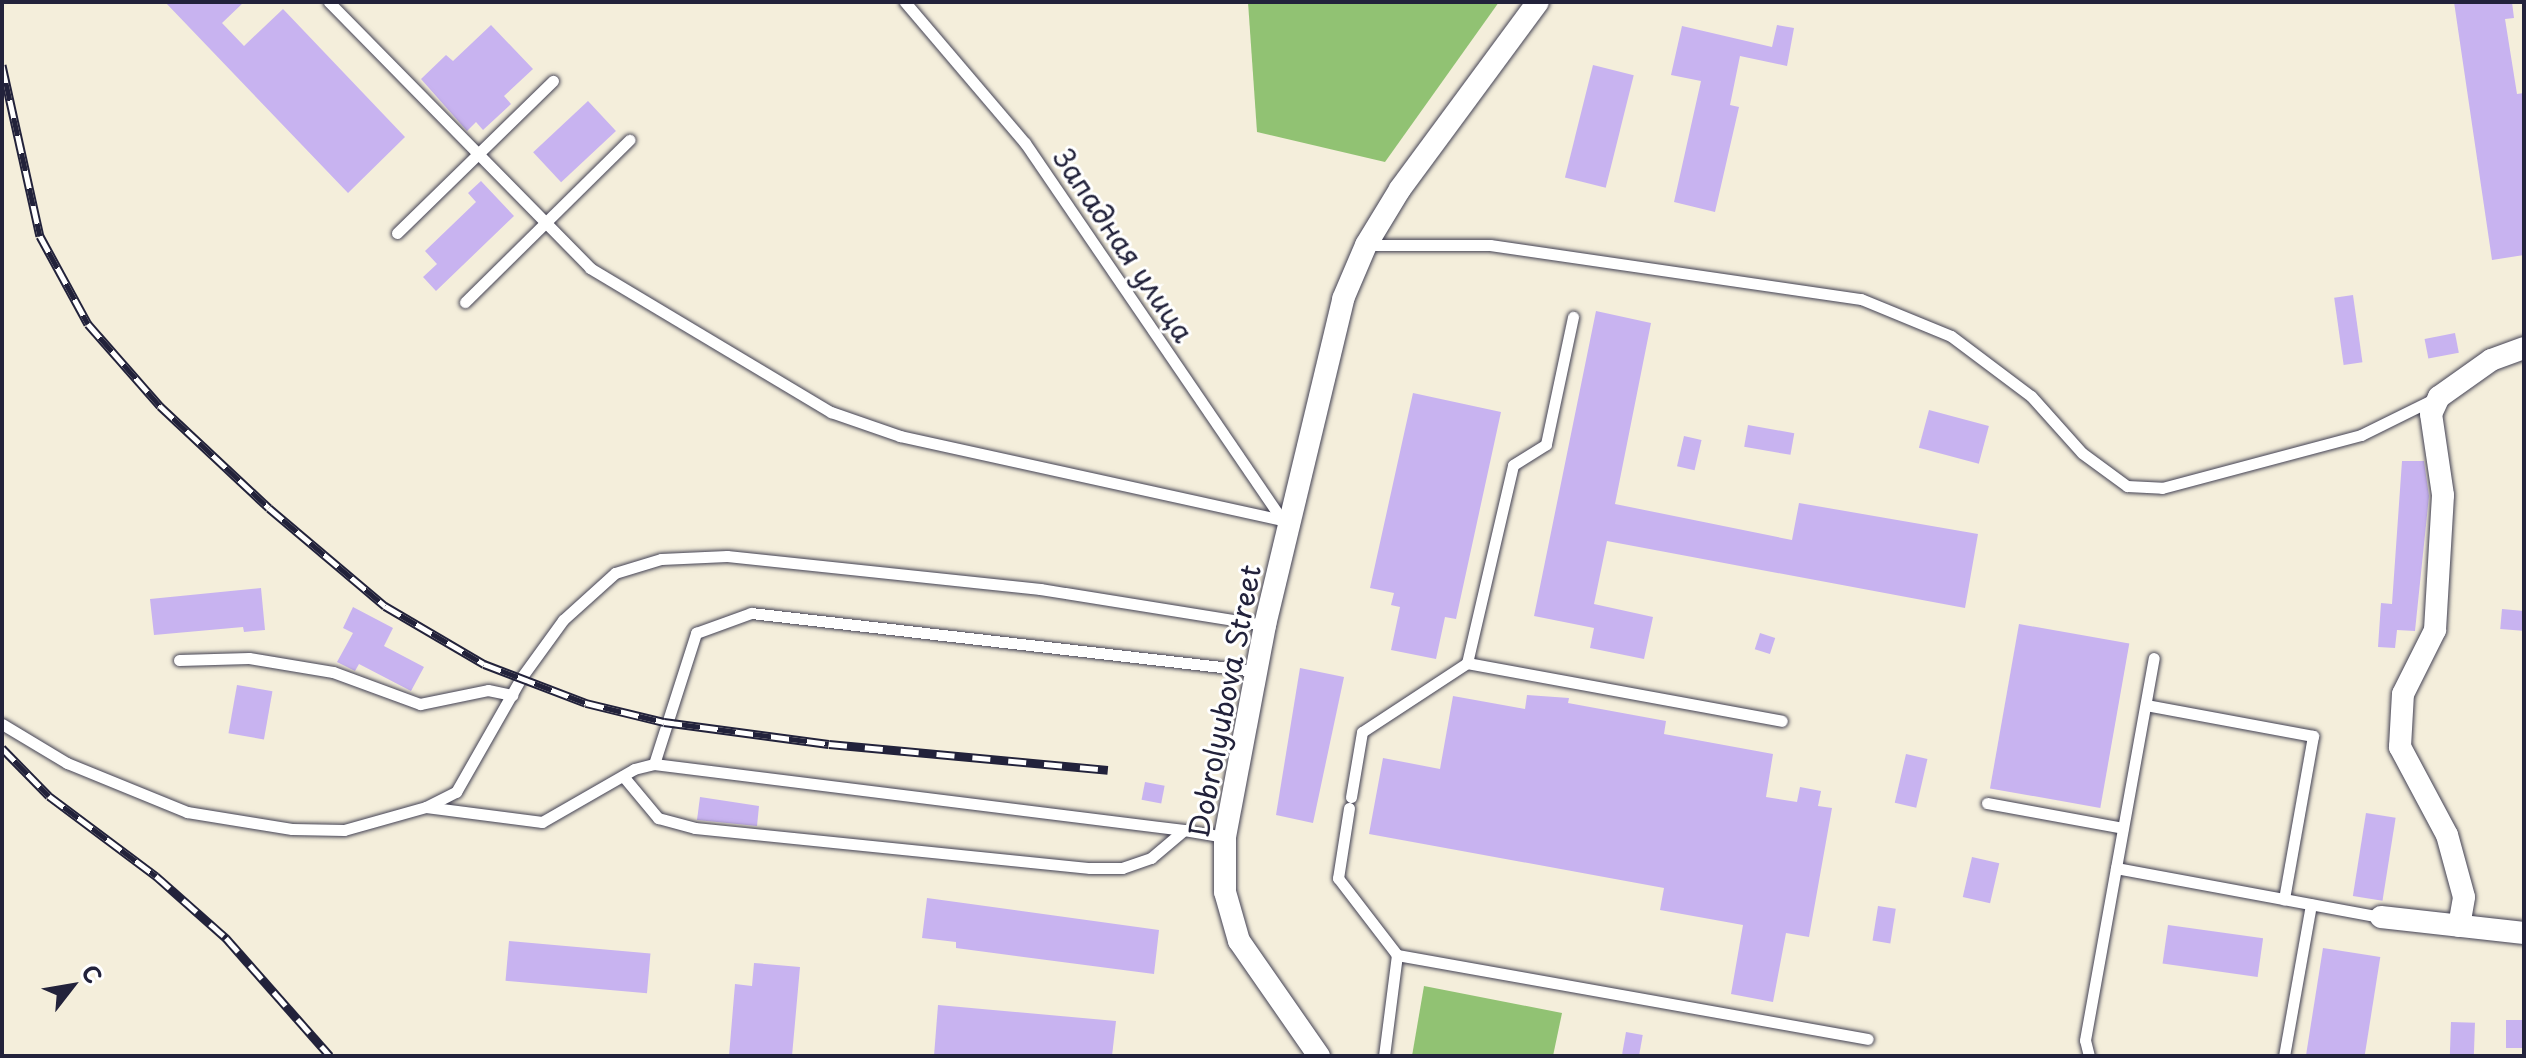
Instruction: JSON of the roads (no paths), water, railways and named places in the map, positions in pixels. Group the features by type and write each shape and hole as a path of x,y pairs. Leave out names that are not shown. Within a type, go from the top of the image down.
{"street":[{"name":"Dobrolyubova Street","path":"1319,1056 1239,941 1225,892 1225,837 1286,521 1343,299 1366,245 1400,189 1538,2"},
{"path":"2459,926 2464,897 2447,835 2400,747 2403,694 2435,630 2443,495 2431,414 2439,397 2491,360 2524,348"},
{"path":"2381,917 2524,933"}],"lane":[{"path":"329,2 543,225 590,268 863,427 1286,521"},
{"name":"Западная улица","path":"905,2 1025,143 1286,521"},
{"path":"397,233 553,81"},
{"path":"465,302 629,140"},
{"path":"1366,245 1490,245 1861,299 1951,336 2031,396 2082,453 2127,486 2162,488 2361,435 2439,397"},
{"path":"1573,317 1546,444 1513,465 1467,663 1362,732 1338,878 1397,955 1868,1039"},
{"path":"2,724 67,763 187,812 292,829 344,830 426,807 456,792 512,695 563,620 615,573 661,559 727,556 1040,589 1265,625"},
{"path":"654,764 696,633 751,613 1256,671"},
{"path":"179,660 249,658 333,672 420,704 488,690 512,695"},
{"path":"2089,1056 2085,1040 2154,658"},
{"path":"1467,663 1782,721"},
{"path":"2146,705 2313,736 2284,899"},
{"path":"426,807 542,822 623,776 654,764 1225,837"},
{"path":"623,776 658,818 695,828 1090,868 1122,868 1151,858 1184,830"},
{"path":"1987,803 2123,828"},
{"path":"2116,868 2381,917"},
{"path":"2284,1056 2311,904"},
{"path":"1384,1056 1397,955"}],"railway":[{"path":"2,65 40,236 88,324 160,406 269,508 385,606 484,664 586,703 664,722 829,744 1108,770"},
{"path":"2,748 49,796 156,876 226,938 330,1056"}]}
